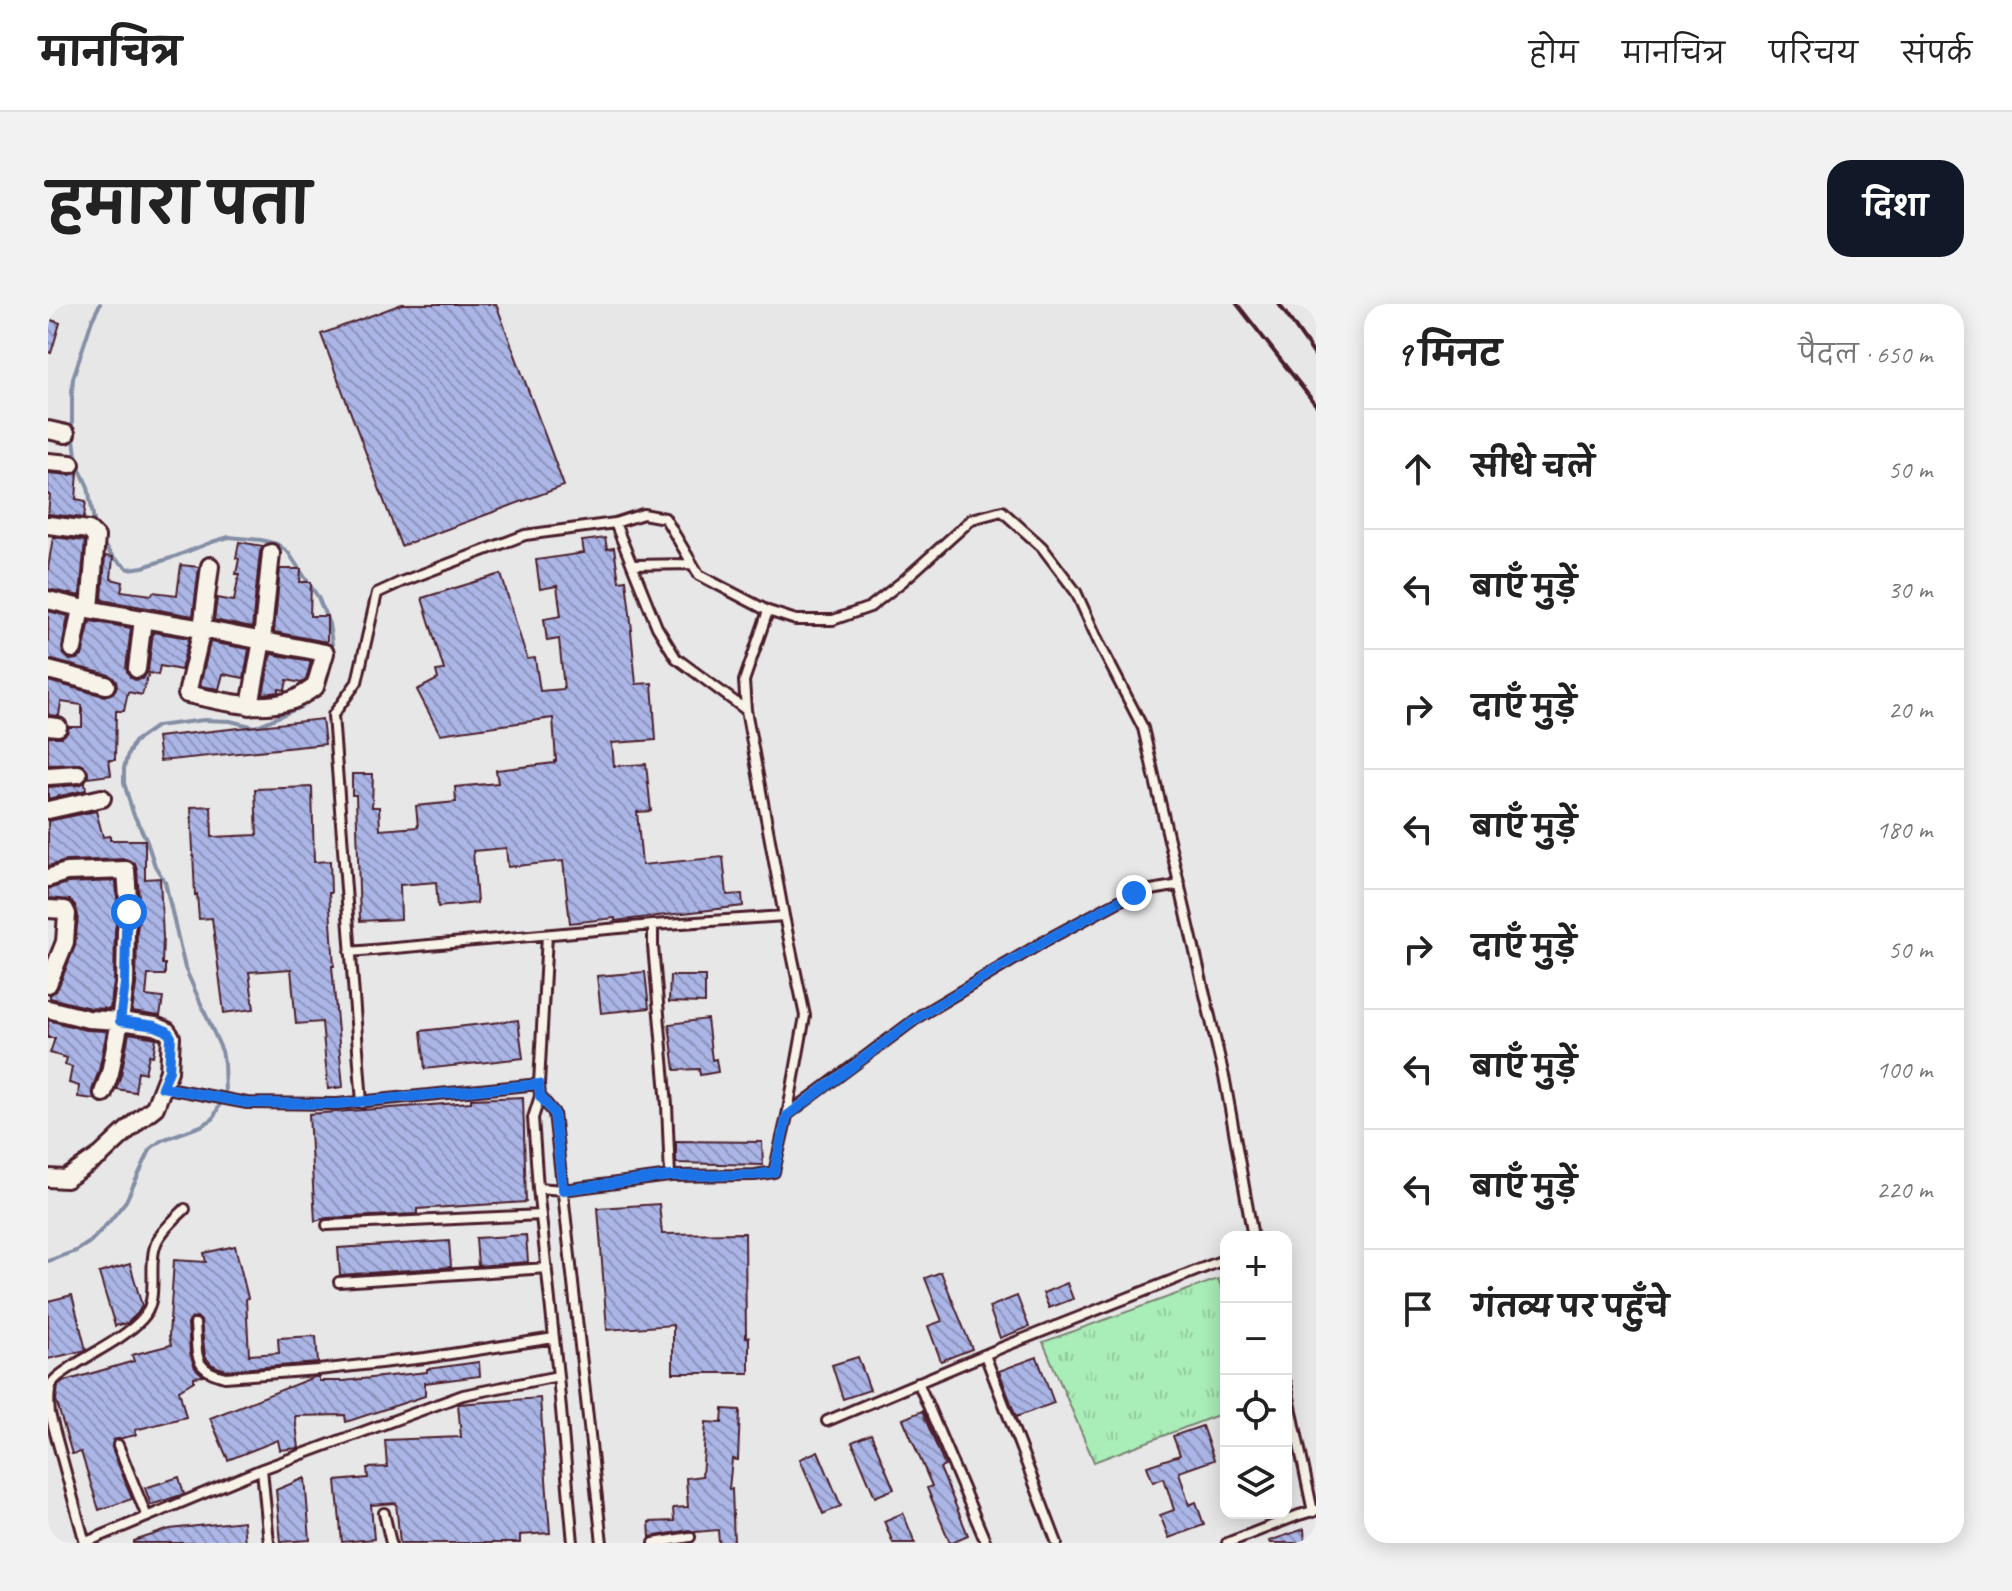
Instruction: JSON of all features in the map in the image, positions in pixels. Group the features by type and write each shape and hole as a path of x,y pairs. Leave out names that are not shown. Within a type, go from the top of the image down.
{"street":[{"path":"48,430 66,434"},
{"path":"48,462 71,464"},
{"path":"48,525 89,530 96,537 85,608 73,649"},
{"path":"250,706 262,640 271,553"},
{"path":"48,600 143,619 202,629 262,640 325,653 315,687 294,699 263,706 187,694 202,629 210,566"},
{"path":"137,669 143,619"},
{"path":"48,670 106,685"},
{"path":"48,776 78,774"},
{"path":"48,810 102,798"},
{"path":"48,878 74,871 126,870 129,912 125,984 110,1073 103,1093"},
{"path":"48,909 65,910 67,914 65,942 48,984"},
{"path":"48,1009 88,1019 155,1026 167,1031 171,1037 168,1088 155,1107 101,1155 66,1179 48,1178"}],"lane":[{"path":"362,1103 333,715 357,682 377,593 525,535 615,523 643,514 665,518 699,575 768,611 796,620 833,620 870,607 972,519 1002,511 1042,547 1076,592 1143,728 1225,1081 1252,1231"},
{"path":"615,523 657,627 676,658 746,710"},
{"path":"632,565 692,564"},
{"path":"538,1188 563,1190 670,1176 774,1172 805,1016 746,710 744,681 768,611"},
{"path":"787,1116 921,1015 1050,938 1134,893 1180,885"},
{"path":"350,952 784,916"},
{"path":"653,925 670,1176"},
{"path":"547,935 540,1096 533,1118 573,1543"},
{"path":"168,1088 262,1103 362,1103 539,1084"},
{"path":"540,1096 554,1113 602,1543"},
{"path":"185,1209 156,1243 151,1263 151,1298 145,1315 130,1330 52,1382 48,1396 50,1414 84,1543 262,1469 463,1395 558,1376"},
{"path":"327,1225 541,1215"},
{"path":"827,1421 1220,1261"},
{"path":"339,1282 547,1268"},
{"path":"195,1324 198,1362 212,1374 225,1377 394,1361 554,1338"},
{"path":"985,1355 1057,1543"},
{"path":"918,1382 986,1543"},
{"path":"1227,1543 1315,1511 1292,1409"},
{"path":"118,1445 147,1517"},
{"path":"262,1469 269,1543"},
{"path":"384,1513 391,1543"},
{"path":"654,1543 690,1537"}],"green space":[{"path":"1218,1279 1220,1414 1094,1462 1043,1342"}],"building":[{"path":"402,304 496,304 564,486 401,546 321,334"},
{"path":"48,319 60,323 51,353 48,352"},
{"path":"78,472 76,499 86,501 84,518 48,514 48,473 70,475"},
{"path":"53,537 85,541 80,596 48,589"},
{"path":"605,538 607,549 614,548 619,581 626,580 636,684 652,683 656,740 612,743 614,766 646,764 651,811 637,812 642,865 723,857 727,895 742,894 743,906 615,921 615,918 570,923 563,861 508,867 506,848 473,851 477,903 438,907 436,882 400,885 401,919 360,921 356,795 352,795 352,774 373,774 372,807 379,807 380,830 418,827 416,806 456,802 455,787 498,783 496,770 556,761 553,718 440,734 417,690 438,679 436,671 444,670 422,598 501,574 527,659 535,658 540,691 564,689 559,639 547,641 544,619 561,616 557,586 540,589 536,560 584,553 582,541"},
{"path":"239,542 263,546 252,628 214,620 217,598 234,601 239,574 236,574 239,559 236,558"},
{"path":"105,556 113,557 111,579 123,582 121,591 152,595 153,592 177,595 181,565 199,567 193,616 102,600"},
{"path":"280,569 301,569 300,582 311,582 310,616 327,616 327,642 274,632"},
{"path":"48,611 68,616 62,648 70,660 82,656 90,621 131,628 126,668 135,680 142,679 148,671 153,632 189,638 181,670 160,666 158,675 149,673 142,695 128,692 124,711 116,711 115,760 109,760 111,775 88,778 87,769 82,764 48,765 48,737 62,737 69,727 82,727 82,705 61,702 59,716 48,715 48,681 104,696 113,693 117,687 116,681 109,675 48,659"},
{"path":"210,642 249,649 244,678 223,674 219,689 200,686"},
{"path":"271,654 311,661 306,680 301,683 287,680 285,690 263,694"},
{"path":"322,719 325,744 160,761 157,737"},
{"path":"85,782 86,790 48,799 48,787"},
{"path":"312,787 314,862 330,861 332,966 343,1087 328,1089 322,1022 296,1024 291,969 249,972 254,1009 224,1013 212,918 199,919 195,895 191,807 211,806 212,837 257,835 255,789"},
{"path":"96,811 103,837 110,836 110,840 145,840 145,879 160,878 162,964 165,964 165,975 148,975 146,996 163,998 160,1016 132,1012 140,912 135,863 126,859 66,861 48,866 48,821"},
{"path":"116,881 118,911 110,1009 90,1008 50,998 58,988 75,946 78,915 70,900 48,898 48,889 68,883"},
{"path":"645,972 649,1008 601,1013 597,976"},
{"path":"670,976 705,976 705,1003 669,1002"},
{"path":"707,1019 712,1060 716,1059 718,1072 700,1075 699,1069 675,1070 669,1024"},
{"path":"48,1020 85,1030 107,1031 92,1090 94,1099 78,1097 79,1086 69,1083 72,1067 65,1065 67,1058 50,1053 55,1038 48,1038"},
{"path":"518,1020 523,1058 425,1069 421,1031"},
{"path":"129,1033 156,1038 153,1056 149,1055 145,1073 138,1071 135,1092 116,1089"},
{"path":"523,1097 526,1202 417,1209 417,1214 315,1221 309,1114"},
{"path":"676,1141 762,1142 763,1165 676,1163"},
{"path":"659,1204 662,1234 745,1233 749,1373 673,1373 673,1325 607,1330 598,1208"},
{"path":"526,1235 528,1262 478,1266 476,1238"},
{"path":"449,1241 451,1267 340,1275 338,1248"},
{"path":"235,1246 248,1298 249,1355 279,1353 278,1338 316,1336 318,1363 226,1370 217,1367 205,1356 201,1321 197,1317 192,1318 188,1324 190,1353 195,1368 204,1376 194,1377 194,1381 179,1390 186,1417 135,1430 136,1435 113,1440 112,1448 132,1499 99,1510 81,1452 72,1454 56,1400 58,1386 62,1382 134,1361 132,1355 171,1345 174,1260 206,1262 204,1253"},
{"path":"130,1264 142,1306 127,1323 115,1326 99,1273"},
{"path":"941,1272 972,1349 941,1361 928,1326 942,1321 925,1278"},
{"path":"1067,1283 1073,1299 1049,1308 1043,1293"},
{"path":"72,1295 86,1350 48,1359 48,1301"},
{"path":"1017,1296 1029,1327 1000,1338 989,1307"},
{"path":"858,1357 870,1390 843,1399 832,1365"},
{"path":"1037,1357 1054,1403 1016,1417 999,1371"},
{"path":"479,1362 480,1376 425,1383 425,1396 346,1422 345,1415 295,1416 299,1448 280,1450 278,1440 228,1460 210,1418 314,1377 319,1377 319,1381 343,1381 427,1372 427,1369"},
{"path":"540,1398 550,1533 520,1535 520,1543 400,1543 396,1503 371,1505 374,1539 342,1542 336,1481 368,1478 367,1468 387,1467 385,1440 461,1437 458,1404"},
{"path":"723,1409 740,1410 738,1460 732,1459 729,1489 732,1489 734,1543 719,1543 718,1530 689,1530 650,1537 649,1522 674,1521 673,1508 688,1507 686,1478 702,1476 706,1422 722,1423"},
{"path":"922,1411 945,1466 940,1468 968,1535 950,1543 927,1488 932,1486 903,1419"},
{"path":"1202,1426 1214,1460 1179,1472 1189,1505 1196,1502 1204,1525 1169,1538 1160,1515 1174,1510 1164,1478 1153,1482 1147,1466 1180,1455 1173,1436"},
{"path":"871,1434 894,1489 875,1497 852,1442"},
{"path":"818,1451 841,1506 823,1514 800,1459"},
{"path":"179,1477 184,1494 151,1505 145,1488"},
{"path":"305,1478 310,1540 281,1542 276,1490"},
{"path":"903,1513 915,1543 893,1543 884,1521"},
{"path":"243,1521 245,1543 134,1543 170,1529"},
{"path":"1304,1529 1305,1543 1269,1541"}],"waterway":[{"path":"95,527 88,487 77,463 72,393 73,378 100,304"},
{"path":"101,542 114,558 129,569 229,537 277,544 288,552 318,597 329,624 331,653"},
{"path":"48,1261 76,1251 90,1242 126,1201 151,1148 162,1140 213,1119 225,1093 222,1051 185,968 165,882 133,813 124,783 128,754 134,742 157,726 204,720 230,721 255,727 303,706 312,697"}],"railway":[{"path":"1237,304 1316,405"},
{"path":"1279,304 1316,357"}],"route":[{"path":"129,912 120,1021 155,1026 167,1031 171,1037 169,1071 162,1087 247,1103 337,1104 539,1084 540,1096 554,1113 563,1190 670,1176 774,1172 787,1116 921,1015 1050,938 1134,893"}]}
